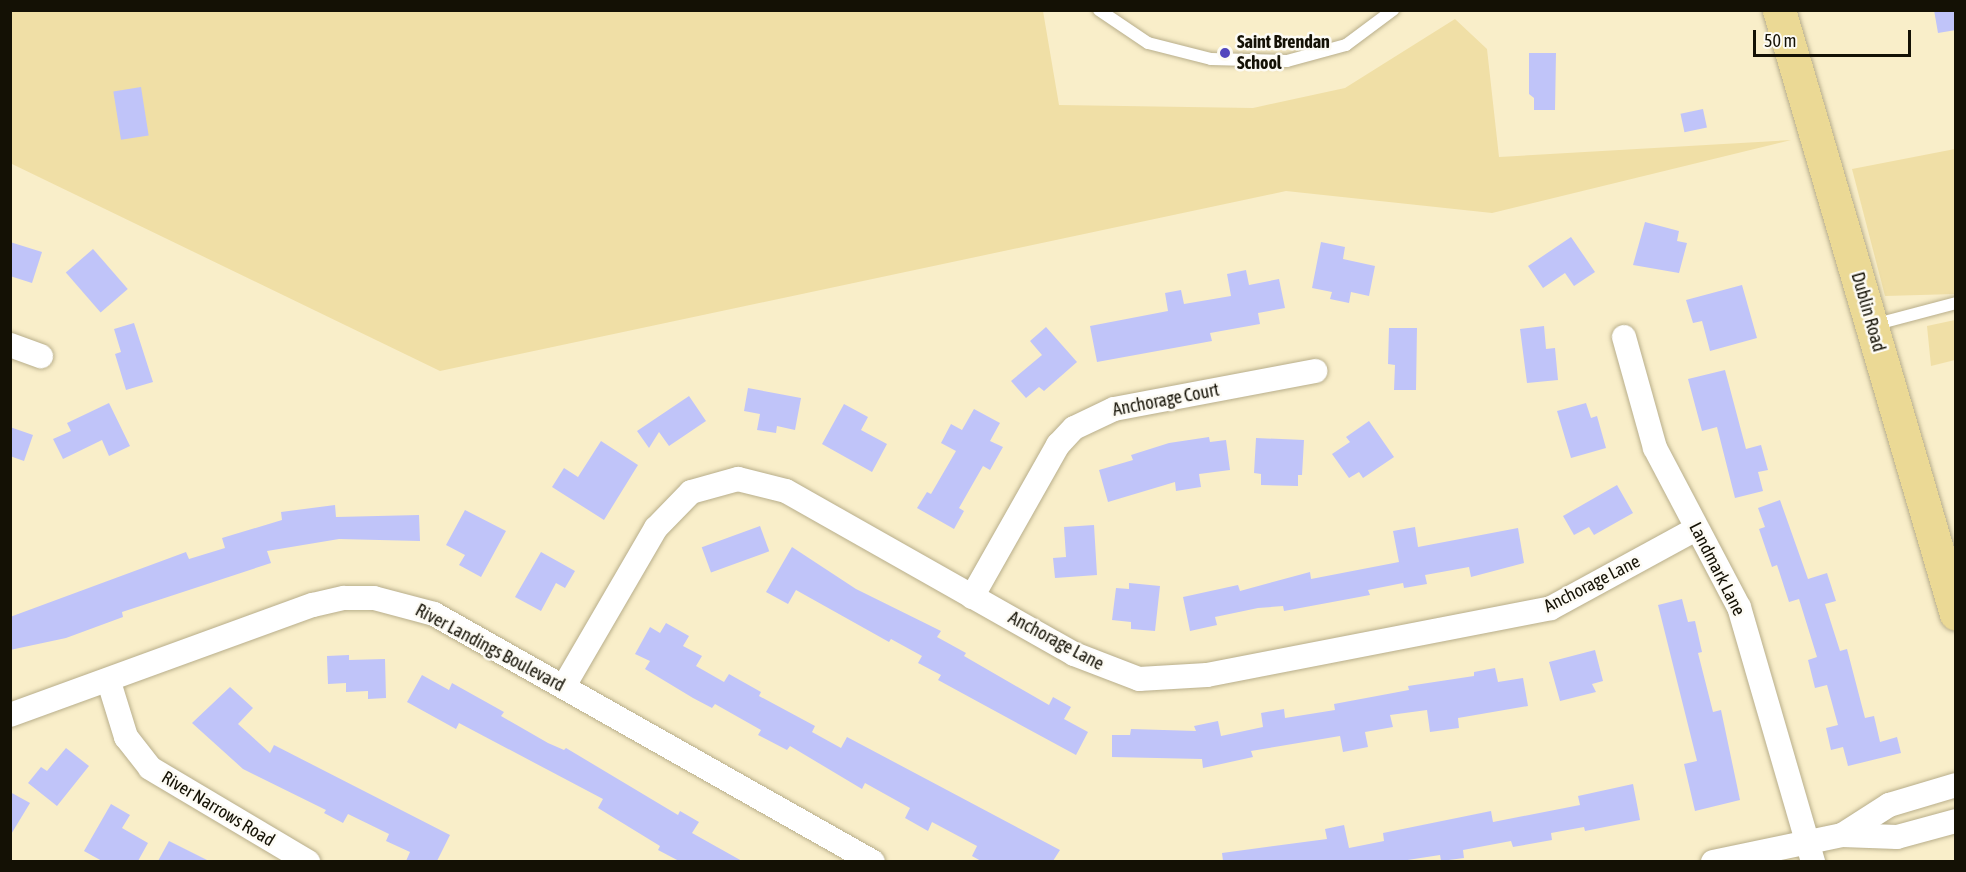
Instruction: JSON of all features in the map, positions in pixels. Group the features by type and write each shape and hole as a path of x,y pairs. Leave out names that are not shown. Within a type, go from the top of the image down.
{"main road":[{"name":"Dublin Road","path":"1779,10 1956,614"}],"street":[{"name":"Landmark Lane","path":"1624,337 1655,448 1746,626 1811,852"},
{"path":"10,345 41,356"},
{"name":"Anchorage Court","path":"972,597 1058,445 1074,428 1114,409 1315,371"},
{"name":"Anchorage Lane","path":"564,686 656,528 691,492 738,479 786,491 972,597 1104,667 1139,679 1173,679 1551,608 1696,529"},
{"name":"River Landings Boulevard","path":"10,715 109,682 313,605 344,598 374,598 434,614 873,861"},
{"name":"River Narrows Road","path":"109,682 126,737 150,768 308,861"},
{"path":"1713,861 1811,852 1889,805 1956,785"},
{"path":"1842,835 1897,837 1956,821"}],"lane":[{"path":"1099,10 1148,43 1211,59 1287,61 1346,45 1393,10"},
{"path":"1872,326 1956,303"}],"shaded area":[{"path":"10,11 1043,11 1059,105 1253,108 1345,88 1455,19 1487,49 1499,157 1791,140 1492,213 1286,191 440,371 12,164"},
{"path":"1955,149 1955,294 1885,296 1852,169"},
{"path":"1955,320 1955,360 1931,366 1927,326"}],"building":[{"path":"1934,10 1956,10 1956,30 1938,33"},
{"path":"1529,53 1556,53 1555,110 1534,110 1534,98 1529,94"},
{"path":"141,87 149,135 121,140 113,91"},
{"path":"1703,109 1707,128 1684,132 1681,114"},
{"path":"1645,222 1679,231 1677,241 1687,243 1679,273 1633,265"},
{"path":"1571,237 1595,272 1574,286 1565,273 1543,288 1528,266"},
{"path":"10,242 42,252 32,283 10,276"},
{"path":"1321,242 1345,247 1343,259 1375,266 1369,296 1351,292 1349,303 1330,299 1332,292 1312,288"},
{"path":"93,249 128,289 101,313 66,273"},
{"path":"1246,270 1249,285 1279,279 1285,308 1258,313 1260,324 1210,333 1212,341 1097,362 1090,326 1168,311 1165,293 1181,290 1184,304 1231,296 1227,274"},
{"path":"1742,285 1757,338 1710,351 1702,321 1693,323 1686,300"},
{"path":"134,323 153,382 126,390 115,354 121,352 114,329"},
{"path":"1544,326 1546,349 1555,348 1558,380 1527,383 1520,329"},
{"path":"1046,327 1077,362 1044,391 1039,387 1026,398 1011,381 1042,355 1030,341"},
{"path":"1389,328 1417,328 1416,390 1394,390 1395,365 1388,364"},
{"path":"1725,370 1746,449 1761,445 1768,470 1758,472 1763,491 1735,498 1717,427 1702,431 1688,379"},
{"path":"748,388 801,398 795,430 777,426 776,433 757,430 760,414 744,411"},
{"path":"689,396 706,421 669,446 659,432 649,448 637,431"},
{"path":"109,403 130,446 109,456 102,440 63,459 53,439 71,431 67,423"},
{"path":"1586,403 1591,418 1597,416 1606,448 1571,458 1557,411"},
{"path":"844,404 868,417 861,430 887,444 872,472 822,444"},
{"path":"974,409 1000,423 990,441 1003,447 990,470 983,466 959,508 964,511 954,529 917,508 927,492 931,494 956,451 941,443 951,424 962,430"},
{"path":"1369,421 1394,457 1363,478 1359,472 1349,478 1332,454 1350,442 1346,437"},
{"path":"10,427 33,435 24,461 10,456"},
{"path":"1209,437 1210,442 1226,440 1230,470 1199,474 1201,487 1176,491 1175,482 1108,502 1099,470 1133,460 1131,455 1169,443"},
{"path":"1256,438 1304,440 1302,475 1298,475 1298,486 1261,485 1261,474 1254,473"},
{"path":"601,441 638,465 604,520 552,487 564,468 578,477"},
{"path":"1617,485 1633,513 1594,535 1589,527 1574,535 1563,516"},
{"path":"1780,500 1808,579 1827,573 1836,601 1825,604 1840,651 1847,649 1865,718 1874,716 1880,742 1897,737 1901,753 1848,766 1843,747 1831,750 1826,728 1838,725 1827,685 1815,688 1808,660 1817,657 1799,599 1789,602 1777,565 1772,567 1759,529 1765,527 1758,508"},
{"path":"335,505 336,517 419,515 420,541 339,539 267,551 271,563 122,612 123,617 66,638 10,650 10,617 186,552 189,559 225,548 222,538 282,520 281,512"},
{"path":"465,510 506,531 481,577 459,565 465,555 446,545"},
{"path":"1094,525 1097,575 1055,578 1053,558 1066,557 1064,527"},
{"path":"760,526 769,551 711,573 702,547"},
{"path":"1415,527 1418,547 1518,528 1524,563 1471,577 1469,567 1425,575 1427,584 1404,588 1403,583 1368,590 1370,595 1284,611 1283,606 1258,608 1215,617 1217,625 1190,631 1183,597 1238,585 1240,591 1310,572 1311,579 1399,562 1393,531"},
{"path":"792,547 856,589 941,631 937,637 966,653 964,656 1049,705 1053,697 1071,707 1064,719 1088,732 1076,755 938,680 941,675 918,663 922,656 891,639 889,642 796,590 788,604 766,592"},
{"path":"541,552 575,571 565,588 556,583 541,611 515,597"},
{"path":"1129,583 1160,586 1155,631 1131,629 1131,622 1112,620 1116,588 1129,589"},
{"path":"1682,599 1688,622 1695,621 1702,652 1698,653 1713,712 1721,710 1740,800 1695,811 1684,764 1697,761 1658,605"},
{"path":"666,623 689,636 683,646 702,656 696,666 724,682 729,674 761,692 759,696 815,726 812,732 841,748 847,737 1060,850 1053,861 981,861 972,856 977,846 932,822 928,831 905,818 910,808 865,783 862,789 790,746 787,750 758,735 761,730 715,704 712,708 693,698 645,669 650,661 635,654 650,627 660,633"},
{"path":"1595,650 1603,681 1592,684 1596,692 1560,701 1549,662"},
{"path":"349,655 349,660 385,659 386,698 368,699 368,691 346,692 346,683 328,684 327,656"},
{"path":"1495,668 1498,682 1523,678 1528,706 1458,718 1459,728 1430,732 1427,710 1390,715 1393,727 1365,732 1368,747 1343,752 1340,736 1251,751 1253,757 1203,768 1202,759 1112,757 1112,735 1130,735 1131,729 1196,731 1194,726 1218,721 1221,736 1263,727 1261,713 1284,709 1285,718 1335,710 1334,704 1409,690 1408,686 1474,676 1474,672"},
{"path":"422,675 449,690 452,683 504,712 501,716 548,743 564,750 566,748 678,815 680,811 699,822 692,833 742,861 679,861 658,850 660,846 598,808 603,799 459,723 456,729 407,702"},
{"path":"230,687 253,708 238,724 270,753 274,745 450,835 437,861 406,861 410,852 386,841 389,834 348,814 343,823 324,813 326,810 243,769 192,723"},
{"path":"66,748 89,766 57,806 28,783 41,767 47,771"},
{"path":"1633,784 1640,820 1585,831 1584,827 1551,833 1552,840 1513,847 1511,841 1463,850 1464,858 1441,861 1440,855 1401,861 1223,861 1222,853 1327,839 1325,829 1344,825 1349,848 1384,841 1383,833 1491,811 1493,822 1580,805 1578,796"},
{"path":"10,792 30,803 10,836"},
{"path":"111,804 130,815 122,828 148,843 138,861 102,861 84,851"},
{"path":"169,841 209,861 158,861"}],"place":[{"name":"Saint Brendan School","path":"1225,53"}]}
